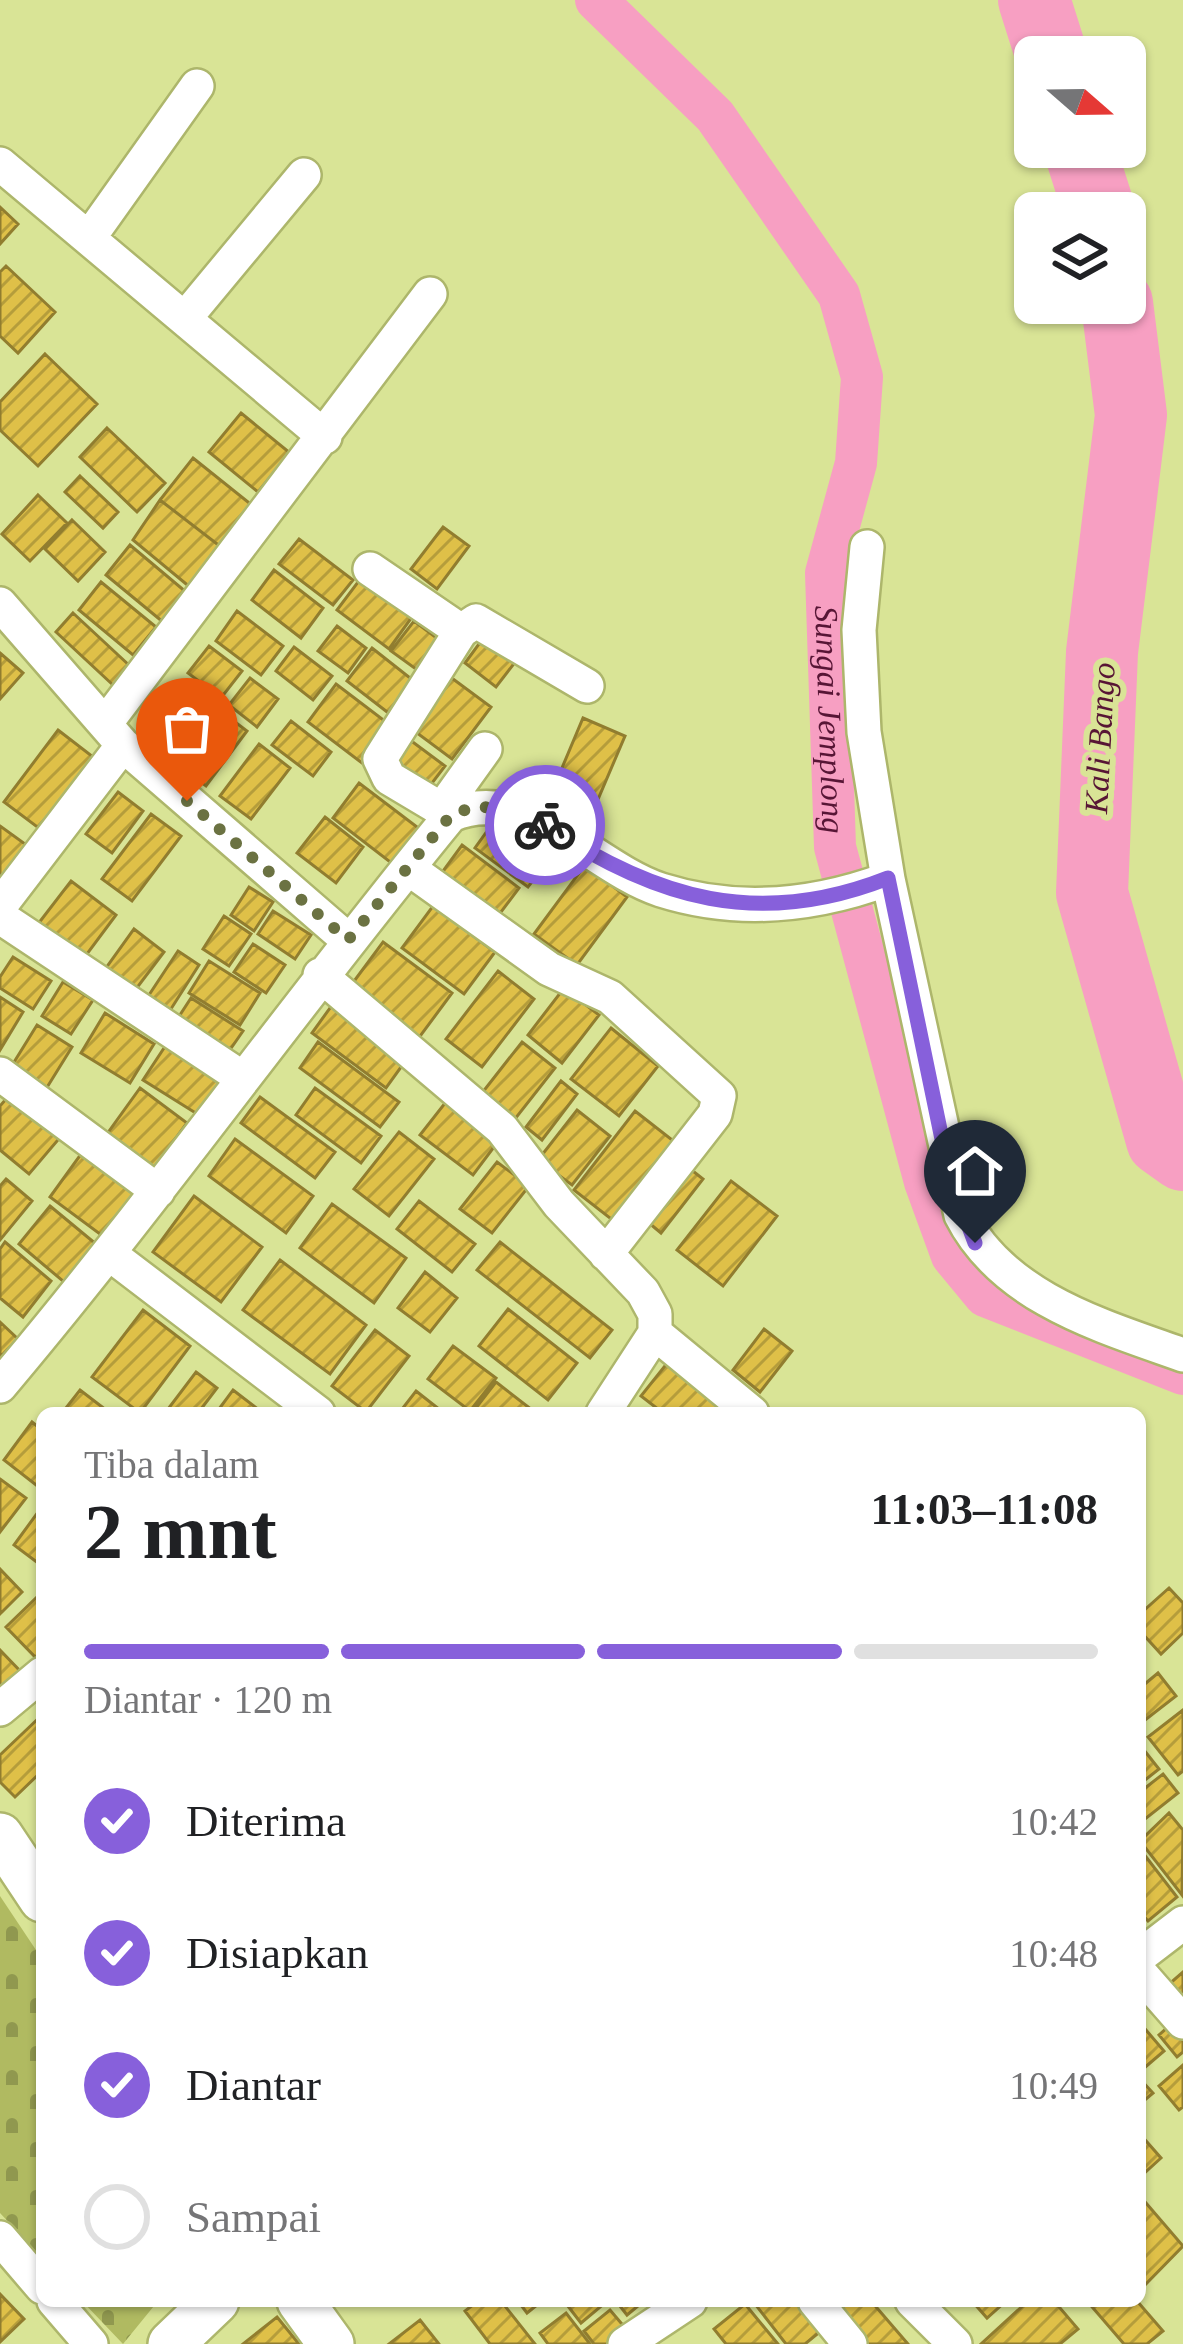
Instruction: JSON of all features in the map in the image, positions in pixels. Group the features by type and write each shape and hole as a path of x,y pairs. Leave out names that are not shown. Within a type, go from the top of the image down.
{"street":[{"path":"92,235 196,86"},
{"path":"0,164 92,235 325,437"},
{"path":"186,317 304,175"},
{"path":"0,906 114,735 430,294"},
{"path":"867,547 858,674 879,882 949,1173 975,1243 1006,1272 1084,1320 1183,1355"},
{"path":"370,569 461,631"},
{"path":"0,604 114,735 348,940"},
{"path":"587,686 476,621 461,631 380,759 388,778 447,812 501,806 543,823 622,874 662,890 780,906 812,902 879,882"},
{"path":"0,1386 111,1255 241,1077 408,868 484,749"},
{"path":"408,868 549,969 610,997 719,1096 715,1114 606,1254"},
{"path":"0,916 241,1077"},
{"path":"320,975 502,1129 559,1204 650,1301 655,1333 745,1407"},
{"path":"0,1074 158,1191"},
{"path":"111,1255 310,1407"},
{"path":"607,1407 655,1333"},
{"path":"0,1709 36,1679"},
{"path":"0,1836 36,1890"},
{"path":"1146,1951 1183,1923"},
{"path":"1146,1980 1183,2023"},
{"path":"0,2238 36,2280"},
{"path":"59,2307 92,2344"},
{"path":"171,2344 210,2307"},
{"path":"303,2307 331,2344"},
{"path":"625,2344 681,2307"},
{"path":"820,2307 850,2344"},
{"path":"919,2307 955,2344"}],"green space":[{"path":"0,1896 36,1950 36,2252 0,2213"},
{"path":"88,2307 153,2307 123,2344"}],"building":[{"path":"0,207 18,224 0,244"},
{"path":"6,266 55,312 18,353 0,336 0,272"},
{"path":"45,354 97,404 38,466 0,430 0,402"},
{"path":"241,413 290,453 258,492 209,452"},
{"path":"107,428 165,483 137,512 80,457"},
{"path":"193,458 253,506 221,547 160,500"},
{"path":"80,476 118,512 103,528 65,492"},
{"path":"38,495 67,523 30,561 2,534"},
{"path":"160,500 221,547 191,588 133,540"},
{"path":"72,520 105,552 78,581 45,549"},
{"path":"443,527 469,546 437,589 411,569"},
{"path":"299,539 353,580 333,605 279,564"},
{"path":"130,545 186,592 163,622 106,575"},
{"path":"274,570 323,608 301,638 252,600"},
{"path":"361,578 412,617 389,649 337,610"},
{"path":"101,582 156,627 133,655 79,610"},
{"path":"237,611 283,646 261,675 216,641"},
{"path":"73,613 131,667 113,685 56,632"},
{"path":"414,621 442,642 420,672 391,651"},
{"path":"337,626 366,648 348,673 318,651"},
{"path":"484,637 516,661 496,687 465,663"},
{"path":"209,646 242,671 221,698 188,673"},
{"path":"294,647 332,676 313,700 276,671"},
{"path":"372,648 419,685 395,718 347,681"},
{"path":"0,653 23,673 0,699"},
{"path":"449,676 491,707 452,759 409,727"},
{"path":"250,678 278,699 257,727 229,705"},
{"path":"185,684 247,731 206,786 144,739"},
{"path":"336,684 390,725 362,763 308,722"},
{"path":"583,718 625,736 593,811 551,794"},
{"path":"291,721 331,752 313,776 272,745"},
{"path":"58,730 97,760 44,832 4,802"},
{"path":"406,737 445,766 426,791 387,761"},
{"path":"259,744 290,768 251,819 220,796"},
{"path":"359,783 421,830 394,865 333,818"},
{"path":"118,792 143,811 112,853 86,834"},
{"path":"151,814 181,836 132,901 102,879"},
{"path":"325,817 363,847 336,883 297,853"},
{"path":"495,820 549,860 528,887 475,848"},
{"path":"0,826 32,849 0,894"},
{"path":"462,845 519,888 495,920 438,878"},
{"path":"585,865 627,897 577,965 534,934"},
{"path":"71,881 116,915 84,958 38,924"},
{"path":"249,887 273,902 254,931 231,915"},
{"path":"433,906 495,952 464,994 402,948"},
{"path":"273,911 311,935 295,959 258,934"},
{"path":"224,916 251,934 229,966 203,949"},
{"path":"134,929 164,952 130,997 101,975"},
{"path":"383,942 452,993 418,1039 349,988"},
{"path":"253,944 285,965 266,993 234,972"},
{"path":"178,951 199,965 169,1012 147,998"},
{"path":"13,957 51,981 33,1009 0,988 0,977"},
{"path":"209,961 260,993 240,1025 189,993"},
{"path":"498,971 534,999 482,1067 446,1039"},
{"path":"63,982 93,1000 71,1034 42,1016"},
{"path":"564,988 599,1015 562,1063 528,1035"},
{"path":"0,997 23,1012 0,1050"},
{"path":"191,998 243,1031 227,1054 176,1021"},
{"path":"335,1001 409,1056 386,1088 312,1033"},
{"path":"105,1013 154,1044 130,1083 81,1053"},
{"path":"37,1025 72,1047 46,1089 11,1067"},
{"path":"611,1028 658,1066 619,1116 571,1079"},
{"path":"318,1042 399,1102 380,1127 300,1068"},
{"path":"522,1042 555,1068 515,1119 482,1093"},
{"path":"166,1045 224,1081 202,1117 143,1080"},
{"path":"561,1081 577,1094 542,1140 526,1127"},
{"path":"140,1088 187,1123 149,1175 102,1141"},
{"path":"315,1088 381,1136 361,1163 296,1115"},
{"path":"13,1091 63,1134 29,1174 0,1150 0,1106"},
{"path":"260,1097 335,1152 315,1178 241,1123"},
{"path":"449,1098 500,1139 473,1175 420,1135"},
{"path":"577,1110 610,1136 572,1185 538,1160"},
{"path":"635,1111 676,1143 615,1222 574,1190"},
{"path":"399,1132 434,1159 389,1216 354,1189"},
{"path":"235,1139 313,1196 286,1233 209,1176"},
{"path":"81,1154 140,1197 108,1240 50,1197"},
{"path":"497,1162 529,1186 492,1233 460,1209"},
{"path":"684,1164 703,1179 661,1233 643,1218"},
{"path":"6,1179 32,1201 0,1240 0,1186"},
{"path":"731,1181 777,1216 723,1286 677,1250"},
{"path":"194,1196 262,1247 221,1302 153,1252"},
{"path":"419,1201 475,1244 452,1272 397,1229"},
{"path":"332,1204 406,1258 374,1303 300,1248"},
{"path":"50,1206 102,1249 70,1287 19,1244"},
{"path":"5,1242 51,1281 23,1317 0,1298 0,1249"},
{"path":"500,1242 612,1330 590,1358 477,1270"},
{"path":"280,1260 366,1325 330,1374 243,1310"},
{"path":"425,1272 457,1298 430,1332 398,1308"},
{"path":"508,1309 577,1363 548,1400 479,1346"},
{"path":"143,1310 190,1346 144,1407 132,1407 92,1377"},
{"path":"0,1322 18,1339 0,1357"},
{"path":"764,1329 792,1351 760,1392 733,1370"},
{"path":"375,1330 409,1356 370,1407 359,1407 332,1386"},
{"path":"453,1346 496,1378 473,1407 465,1407 428,1379"},
{"path":"668,1362 725,1407 655,1407 641,1396"},
{"path":"196,1372 217,1388 203,1407 170,1407"},
{"path":"496,1382 528,1407 477,1407"},
{"path":"80,1390 102,1407 67,1407"},
{"path":"233,1390 255,1407 220,1407"},
{"path":"416,1391 436,1407 404,1407"},
{"path":"32,1422 36,1425 36,1485 4,1460"},
{"path":"0,1479 26,1498 0,1532"},
{"path":"36,1515 36,1562 14,1545"},
{"path":"0,1569 22,1592 0,1614"},
{"path":"1169,1588 1183,1603 1183,1633 1161,1654 1146,1638 1146,1609"},
{"path":"36,1598 36,1658 6,1627"},
{"path":"0,1650 24,1675 0,1698"},
{"path":"1158,1673 1176,1696 1146,1719 1146,1683"},
{"path":"1183,1710 1183,1771 1178,1775 1148,1737"},
{"path":"36,1721 36,1777 15,1797 0,1782 0,1755"},
{"path":"1146,1753 1159,1769 1146,1779"},
{"path":"1163,1774 1178,1793 1146,1818 1146,1787"},
{"path":"1169,1813 1183,1830 1182,1895 1146,1849 1146,1835"},
{"path":"1146,1857 1177,1897 1146,1919"},
{"path":"1183,1972 1183,2005 1167,1986"},
{"path":"1177,2019 1183,2026 1183,2052 1177,2057 1159,2035"},
{"path":"1146,2030 1164,2051 1146,2066"},
{"path":"1183,2065 1183,2107 1179,2110 1159,2086"},
{"path":"1146,2141 1161,2158 1146,2172"},
{"path":"1146,2203 1183,2246 1146,2284"},
{"path":"0,2294 24,2319 0,2342"},
{"path":"506,2307 535,2344 490,2344 465,2311"},
{"path":"569,2307 600,2307 581,2323"},
{"path":"747,2307 778,2344 726,2344 714,2329"},
{"path":"757,2307 812,2307 827,2326 805,2344 786,2344"},
{"path":"840,2307 876,2307 908,2344 858,2344 831,2314"},
{"path":"977,2307 999,2307 987,2318"},
{"path":"1021,2307 1059,2307 1078,2329 1060,2344 981,2344"},
{"path":"1092,2307 1142,2307 1163,2331 1147,2344 1124,2344"},
{"path":"610,2310 627,2330 608,2344 594,2344 584,2331"},
{"path":"566,2313 590,2344 548,2344 540,2333"},
{"path":"277,2317 299,2344 243,2344"},
{"path":"420,2320 439,2344 389,2344"}],"waterway":[{"name":"Sungai Jemplong","path":"596,0 715,116 839,295 862,377 856,463 826,573 835,847 925,1182 952,1256 985,1296 1183,1374"},
{"name":"Kali Bango","path":"1034,0 1045,36"},
{"name":"Kali Bango","path":"1086,168 1093,192"},
{"name":"Kali Bango","path":"1120,324 1131,415 1102,652 1092,893 1162,1140 1183,1155"}],"way so far":[{"path":"187,801 348,940 451,815 470,807 501,806 545,825"}],"route":[{"path":"545,825 622,874 700,898 780,906 812,902 888,878 949,1173 975,1243"}]}
